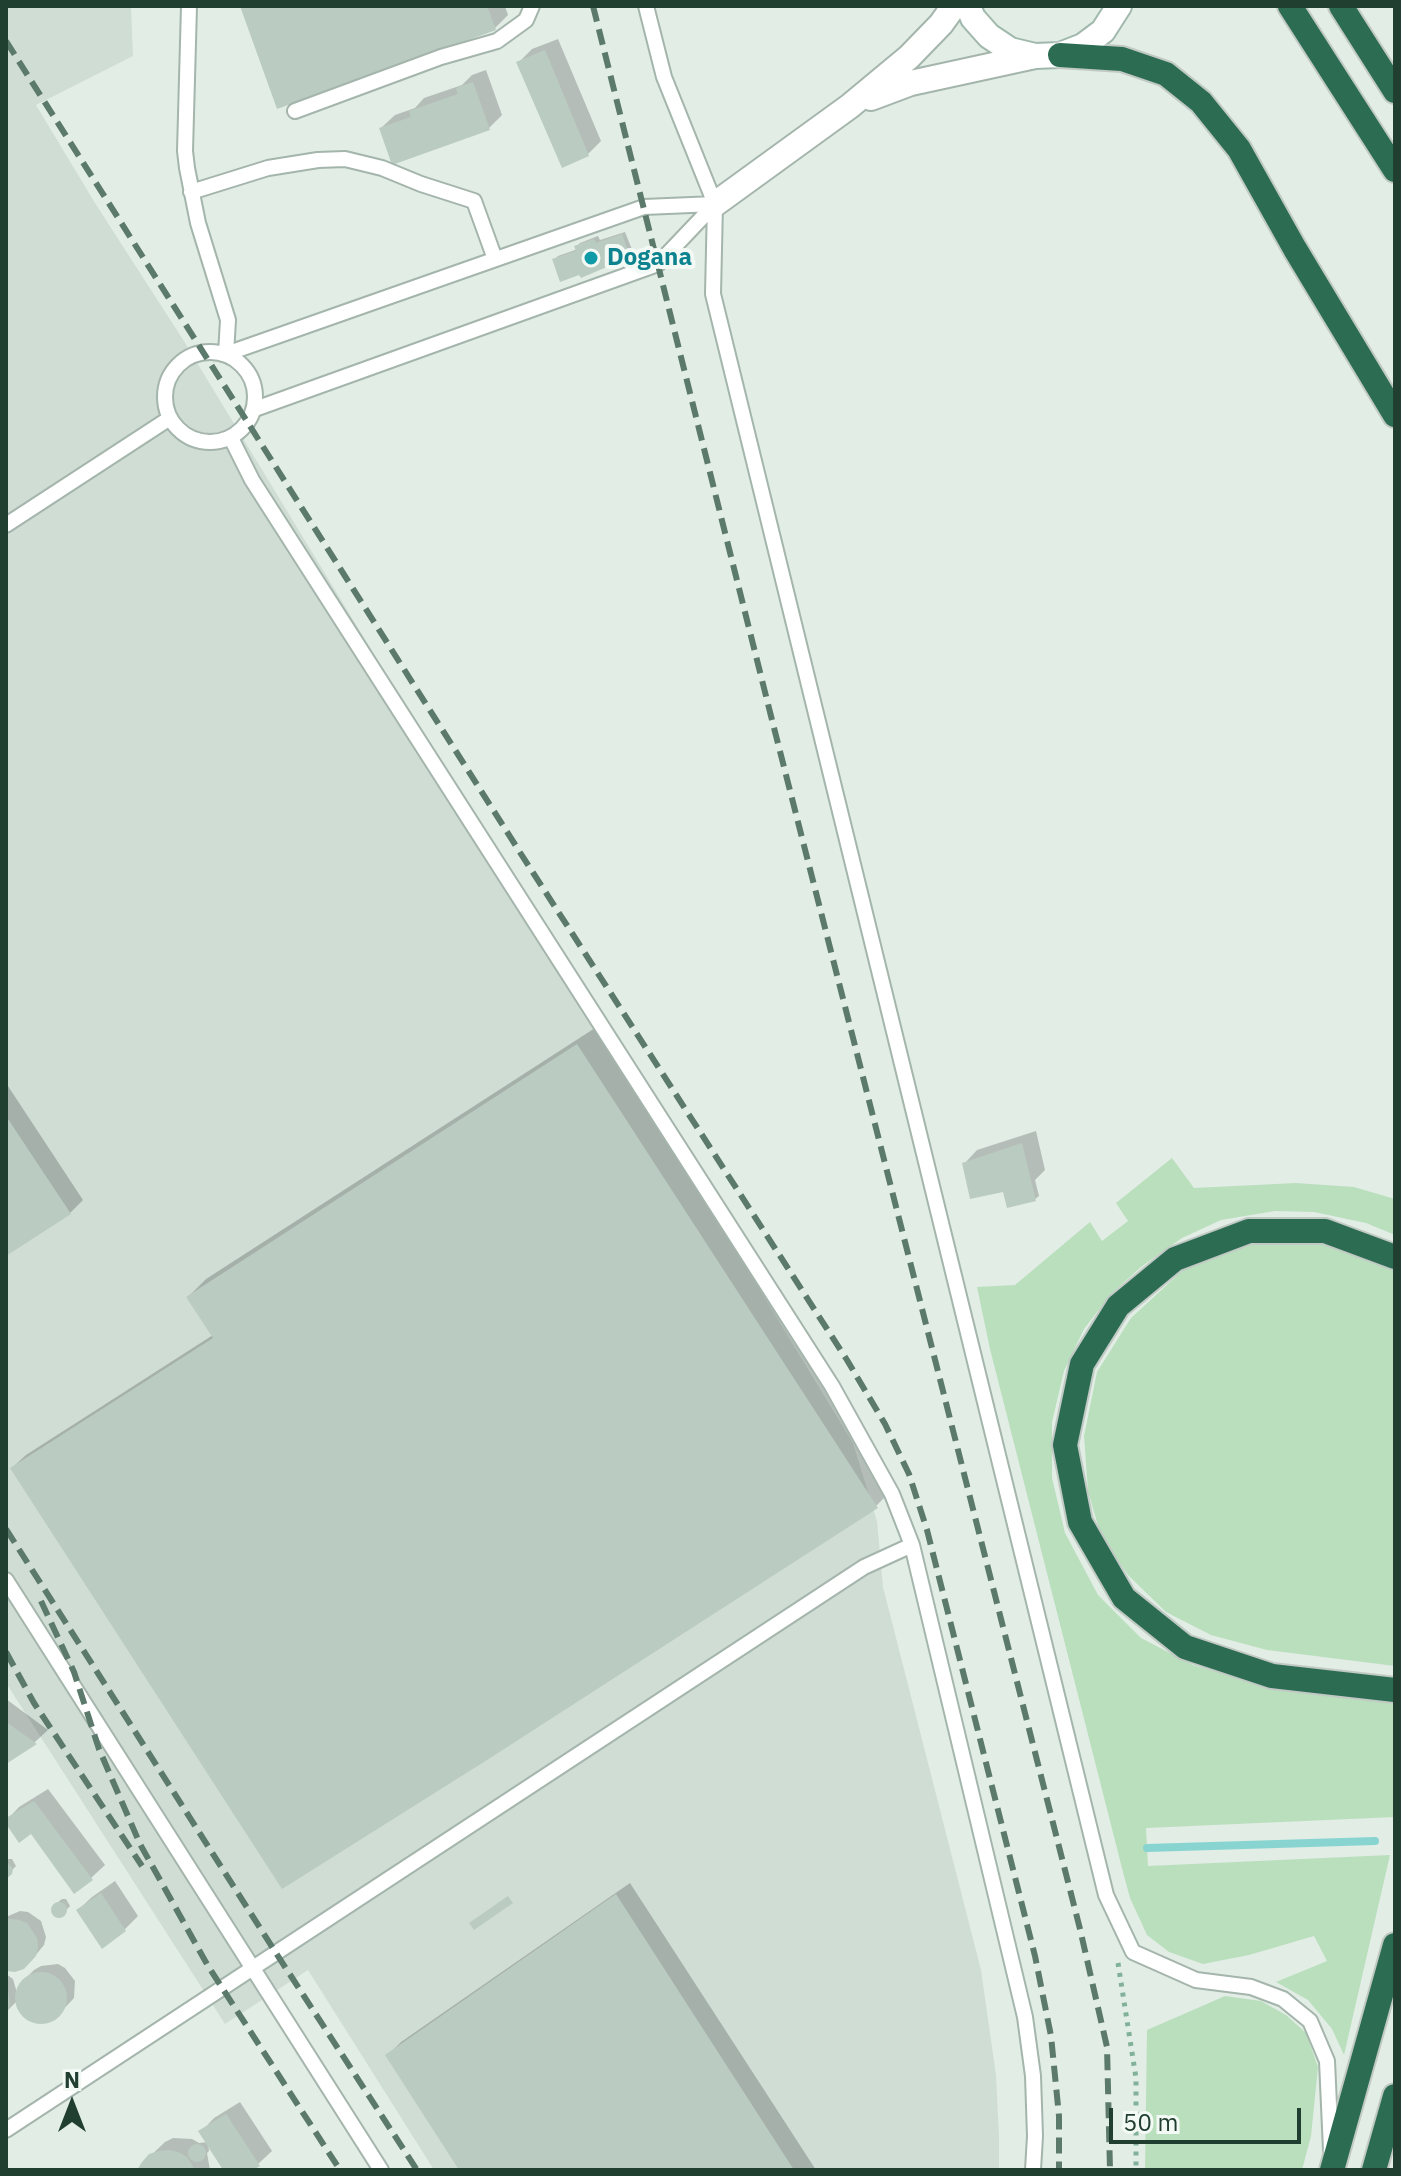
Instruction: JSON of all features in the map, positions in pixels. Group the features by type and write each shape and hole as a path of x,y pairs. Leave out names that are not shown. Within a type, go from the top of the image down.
{"highway":[{"path":"1290,6 1395,170"},
{"path":"1341,6 1395,91"},
{"path":"1060,55 1122,59 1166,74 1201,102 1239,149 1395,415"},
{"path":"1395,1257 1325,1231 1249,1231 1175,1259 1118,1306 1082,1364 1065,1445 1080,1522 1124,1598 1185,1647 1272,1676 1395,1690"},
{"path":"1332,2170 1395,1945"},
{"path":"1374,2170 1395,2096"},
{"path":"1384,2137 1395,2115"}],"street":[{"path":"715,204 850,106 909,57 954,6"},
{"path":"968,6 973,18 989,36 1010,50 1035,56"},
{"path":"850,106 911,83 1035,56 1060,55 1083,46 1103,31 1119,6"}],"lane":[{"path":"189,6 185,151 198,223 228,320 226,354"},
{"path":"295,111 441,57 497,41 526,20 532,6"},
{"path":"646,6 664,77 715,204 713,294 1106,1895 1133,1952 1196,1980 1251,1987 1283,1999 1310,2021 1327,2061 1332,2170"},
{"path":"191,192 293,162 345,159 382,168 474,201 495,259"},
{"path":"226,354 238,361 254,382 255,409 248,423 231,438 217,442 190,438 178,430 165,405 165,390 170,376 190,356 204,352 226,354 644,207 715,204"},
{"path":"255,409 658,264 715,204"},
{"path":"6,525 170,418"},
{"path":"231,438 252,480 832,1386 892,1494 912,1545 1025,2017 1033,2076 1033,2170"},
{"path":"6,2130 864,1567 912,1545"},
{"path":"6,1580 381,2170"}],"path":[{"path":"1117,1952 1136,2078 1136,2170"}],"shaded area":[{"path":"6,6 131,6 133,56 36,105 182,338 853,1443 877,1521 883,1587 981,1970 996,2075 999,2170 434,2170 308,1970 225,2024 6,1683"}],"green space":[{"path":"1172,1158 1194,1188 1296,1183 1354,1187 1395,1199 1395,1235 1366,1223 1314,1212 1275,1211 1221,1220 1182,1238 1141,1267 1111,1294 1084,1329 1064,1371 1052,1422 1052,1478 1065,1533 1098,1595 1141,1638 1193,1665 1269,1686 1395,1704 1395,1817 1146,1828 1148,1866 1390,1855 1344,2055 1332,2029 1308,2000 1276,1982 1327,1961 1314,1936 1249,1955 1203,1964 1169,1952 1147,1935 1130,1898 1124,1876 990,1349 977,1287 1015,1285 1090,1222 1102,1241 1128,1221 1116,1203"},
{"path":"1284,1239 1347,1245 1395,1265 1395,1666 1267,1650 1211,1635 1166,1612 1128,1575 1101,1536 1088,1491 1084,1436 1097,1372 1131,1318 1182,1271 1237,1247"},
{"path":"1225,1996 1261,2001 1286,2015 1306,2033 1318,2067 1311,2136 1302,2170 1145,2170 1147,2030"}],"building":[{"path":"240,6 487,6 496,30 277,109"},
{"path":"545,50 589,156 562,168 516,62"},
{"path":"473,82 490,130 392,165 379,128 411,117 409,111 458,94 456,88"},
{"name":"Dogana","path":"622,234 630,257 581,278 579,275 560,282 552,259 576,251 574,246 594,239 596,243"},
{"path":"577,1044 878,1508 282,1889 10,1468 213,1338 186,1297"},
{"path":"6,1116 71,1214 6,1256"},
{"path":"1022,1143 1036,1201 1007,1208 1003,1192 970,1199 962,1163"},
{"path":"6,1722 37,1744 6,1764"},
{"path":"34,1801 93,1880 74,1894 31,1834 19,1843 6,1824 6,1818"},
{"path":"6,1861 13,1869 6,1879"},
{"path":"101,1893 126,1931 102,1949 76,1910"},
{"path":"616,1894 794,2170 459,2170 385,2055"},
{"path":"508,1896 513,1903 474,1930 469,1923"},
{"path":"56,1902 62,1902 67,1910 65,1916 56,1918 51,1913 51,1907"},
{"path":"6,1920 27,1923 37,1938 38,1947 36,1956 24,1969 15,1972 6,1971"},
{"path":"41,1972 60,1979 67,1998 60,2017 41,2024 22,2017 15,1998 22,1979"},
{"path":"6,1991 10,2004 7,2015"},
{"path":"226,2114 260,2166 253,2170 223,2170 198,2131"},
{"path":"193,2144 201,2144 206,2153 204,2160 193,2162 188,2157 188,2149"},
{"path":"169,2150 187,2157 195,2170 137,2170 149,2154"}],"waterway":[{"path":"1147,1848 1375,1841"}],"railway":[{"path":"593,6 1080,1929 1107,2047 1110,2170"},
{"path":"6,41 885,1424 909,1474 927,1530 1035,1956 1051,2036 1059,2116 1059,2170"},
{"path":"6,1529 417,2170"},
{"path":"41,1601 74,1672 99,1749 140,1844 208,1966 340,2170"},
{"path":"6,1652 34,1703 142,1866"}],"place":[{"name":"Dogana","path":"591,258"}]}
